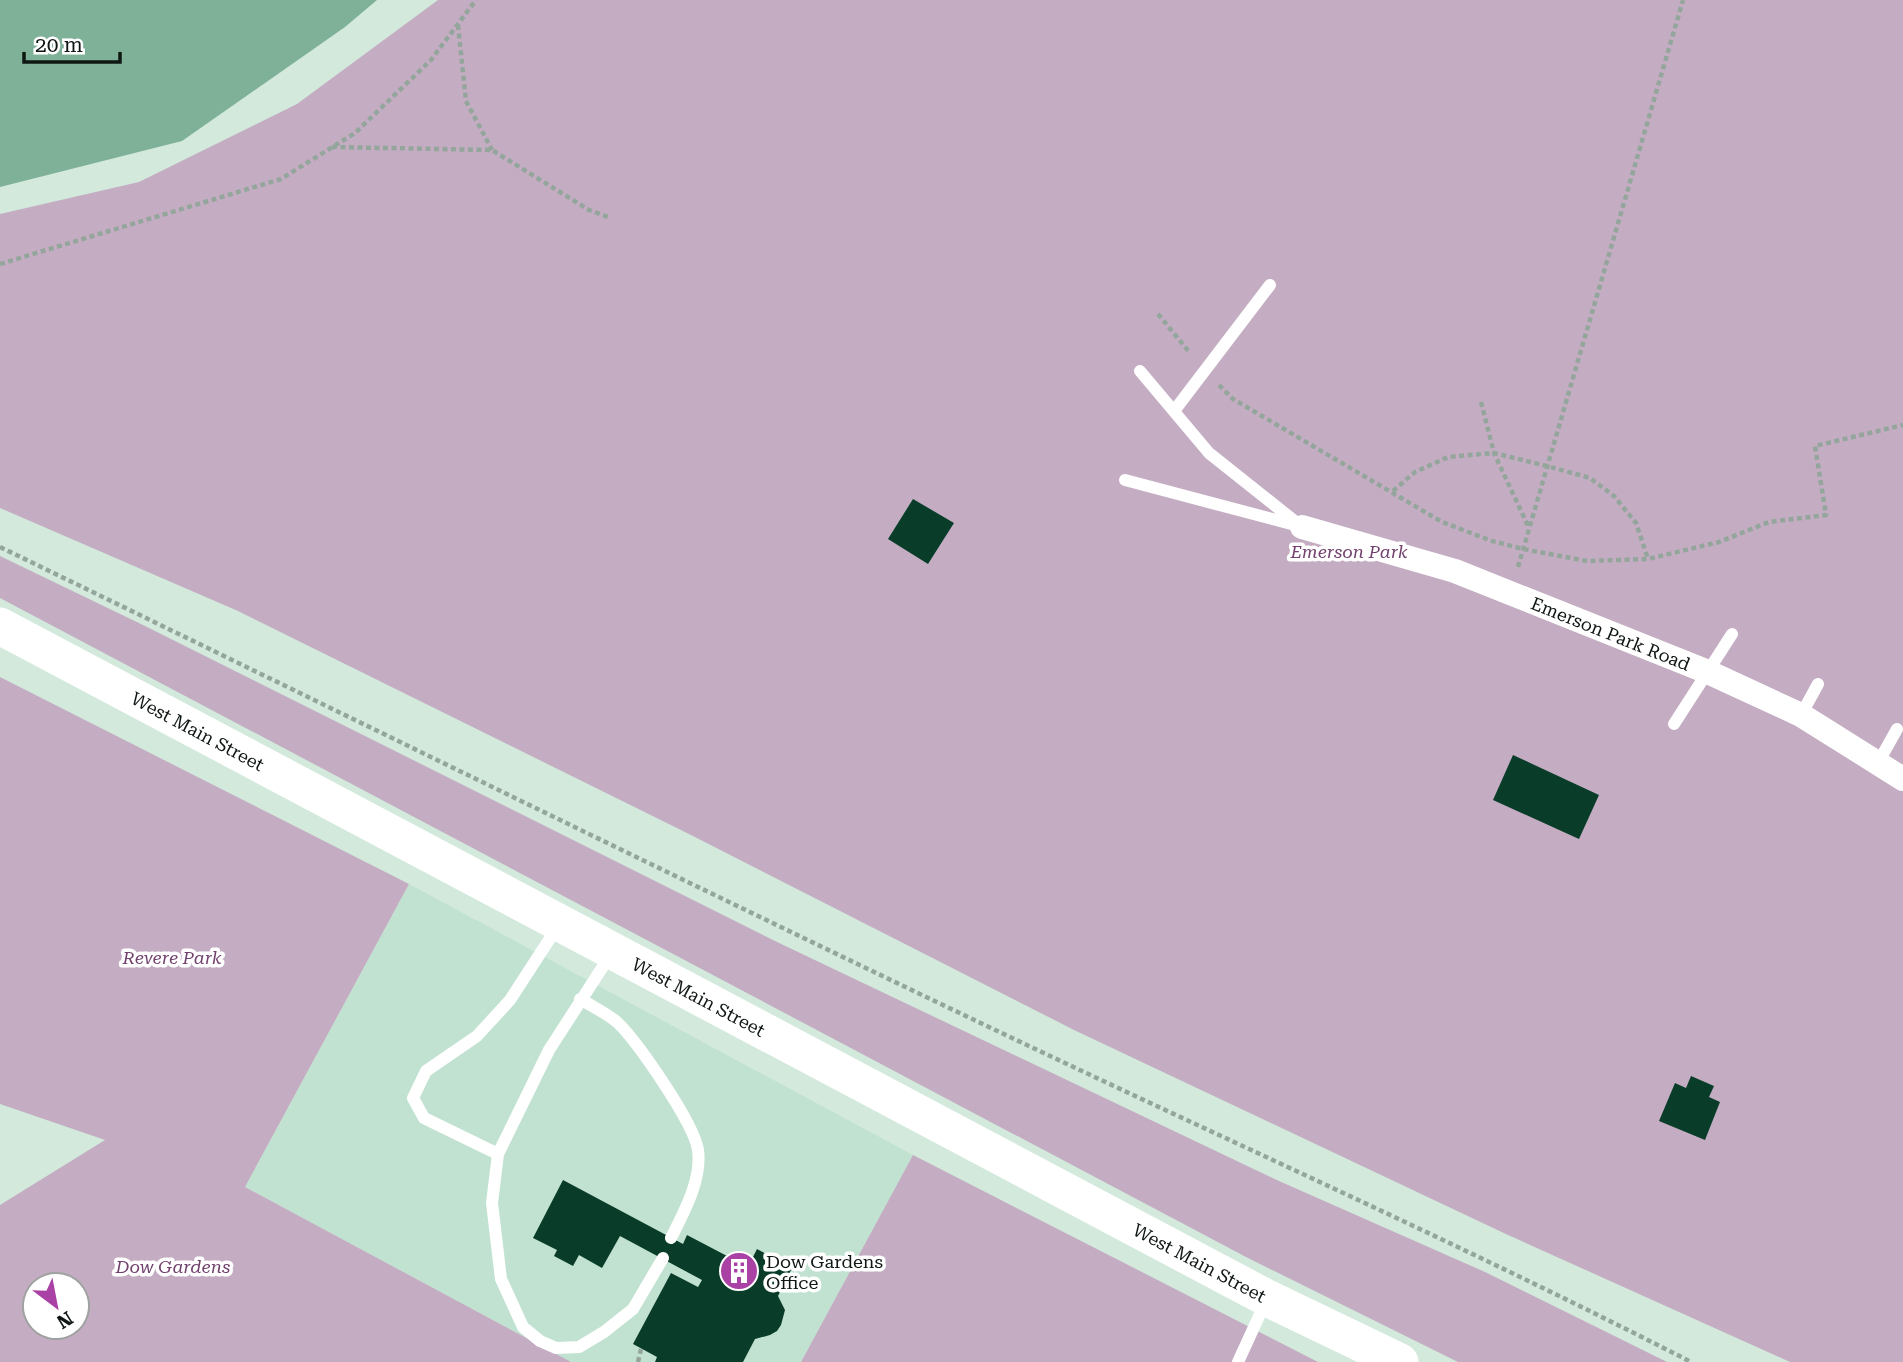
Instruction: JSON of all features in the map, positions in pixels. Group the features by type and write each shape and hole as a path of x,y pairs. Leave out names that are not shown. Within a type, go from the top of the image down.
{"street":[{"name":"Emerson Park Road","path":"1302,527 1455,571 1708,672 1801,715 1903,779"},
{"name":"West Main Street","path":"0,625 1267,1298 1400,1362"}],"lane":[{"path":"1174,411 1270,285"},
{"path":"1140,371 1209,453 1302,527"},
{"path":"1125,480 1302,527"},
{"path":"1674,724 1732,634"},
{"path":"1801,715 1818,684"},
{"path":"1878,763 1897,729"},
{"path":"499,1154 424,1118 413,1098 426,1071 477,1036 510,1000 560,923"},
{"path":"613,951 549,1050 499,1154 492,1203 501,1279 523,1326 540,1341 556,1348 579,1347 604,1332 633,1309 663,1258"},
{"path":"580,999 614,1020 631,1037 690,1128 698,1150 696,1175 688,1203 671,1238"},
{"path":"1238,1362 1267,1298"}],"path":[{"path":"0,264 281,179 355,132 431,60 476,0"},
{"path":"1511,593 1683,0"},
{"path":"458,24 466,101 492,150 589,210 608,217"},
{"path":"331,148 492,150"},
{"path":"1158,314 1205,371 1233,399 1442,522 1492,541 1587,561 1648,559 1719,542 1769,522 1826,515 1815,446 1903,425"},
{"path":"1480,402 1494,453 1529,528"},
{"path":"1393,491 1415,472 1448,457 1494,453 1547,466 1590,478 1614,496 1636,523 1648,559"},
{"path":"0,547 641,861 1576,1304 1690,1362"},
{"path":"638,1362 641,1349"}],"shaded area":[{"path":"0,0 377,0 345,27 182,141 0,187"},
{"path":"409,884 913,1155 801,1362 571,1362 245,1187"}],"green space":[{"name":"Emerson Park","path":"438,0 1903,0 1903,1362 1790,1362 1508,1235 1074,1030 689,834 238,611 0,508 0,214 139,182 297,104"},
{"path":"0,556 777,942 1279,1181 1485,1272 1667,1362 1458,1362 1246,1257 0,598"},
{"name":"Revere Park","path":"0,677 409,884 245,1187 571,1362 0,1362 0,1205 105,1140 0,1104"},
{"path":"913,1155 1318,1362 801,1362"}],"building":[{"path":"913,499 954,523 928,564 888,539"},
{"path":"1513,755 1599,795 1579,839 1493,800"},
{"path":"1691,1076 1714,1086 1709,1097 1720,1102 1705,1140 1659,1121 1675,1083 1686,1088"},
{"name":"Dow Gardens Office","path":"563,1180 683,1244 687,1235 748,1267 757,1249 792,1268 778,1296 785,1310 777,1331 755,1339 743,1362 655,1362 657,1357 633,1344 671,1273 698,1287 702,1280 620,1236 602,1268 579,1255 573,1266 554,1256 557,1250 533,1238"}],"place":[{"name":"Dow Gardens Office","path":"739,1271"}],"park label":[{"name":"Dow Gardens","path":"173,1266"}]}
